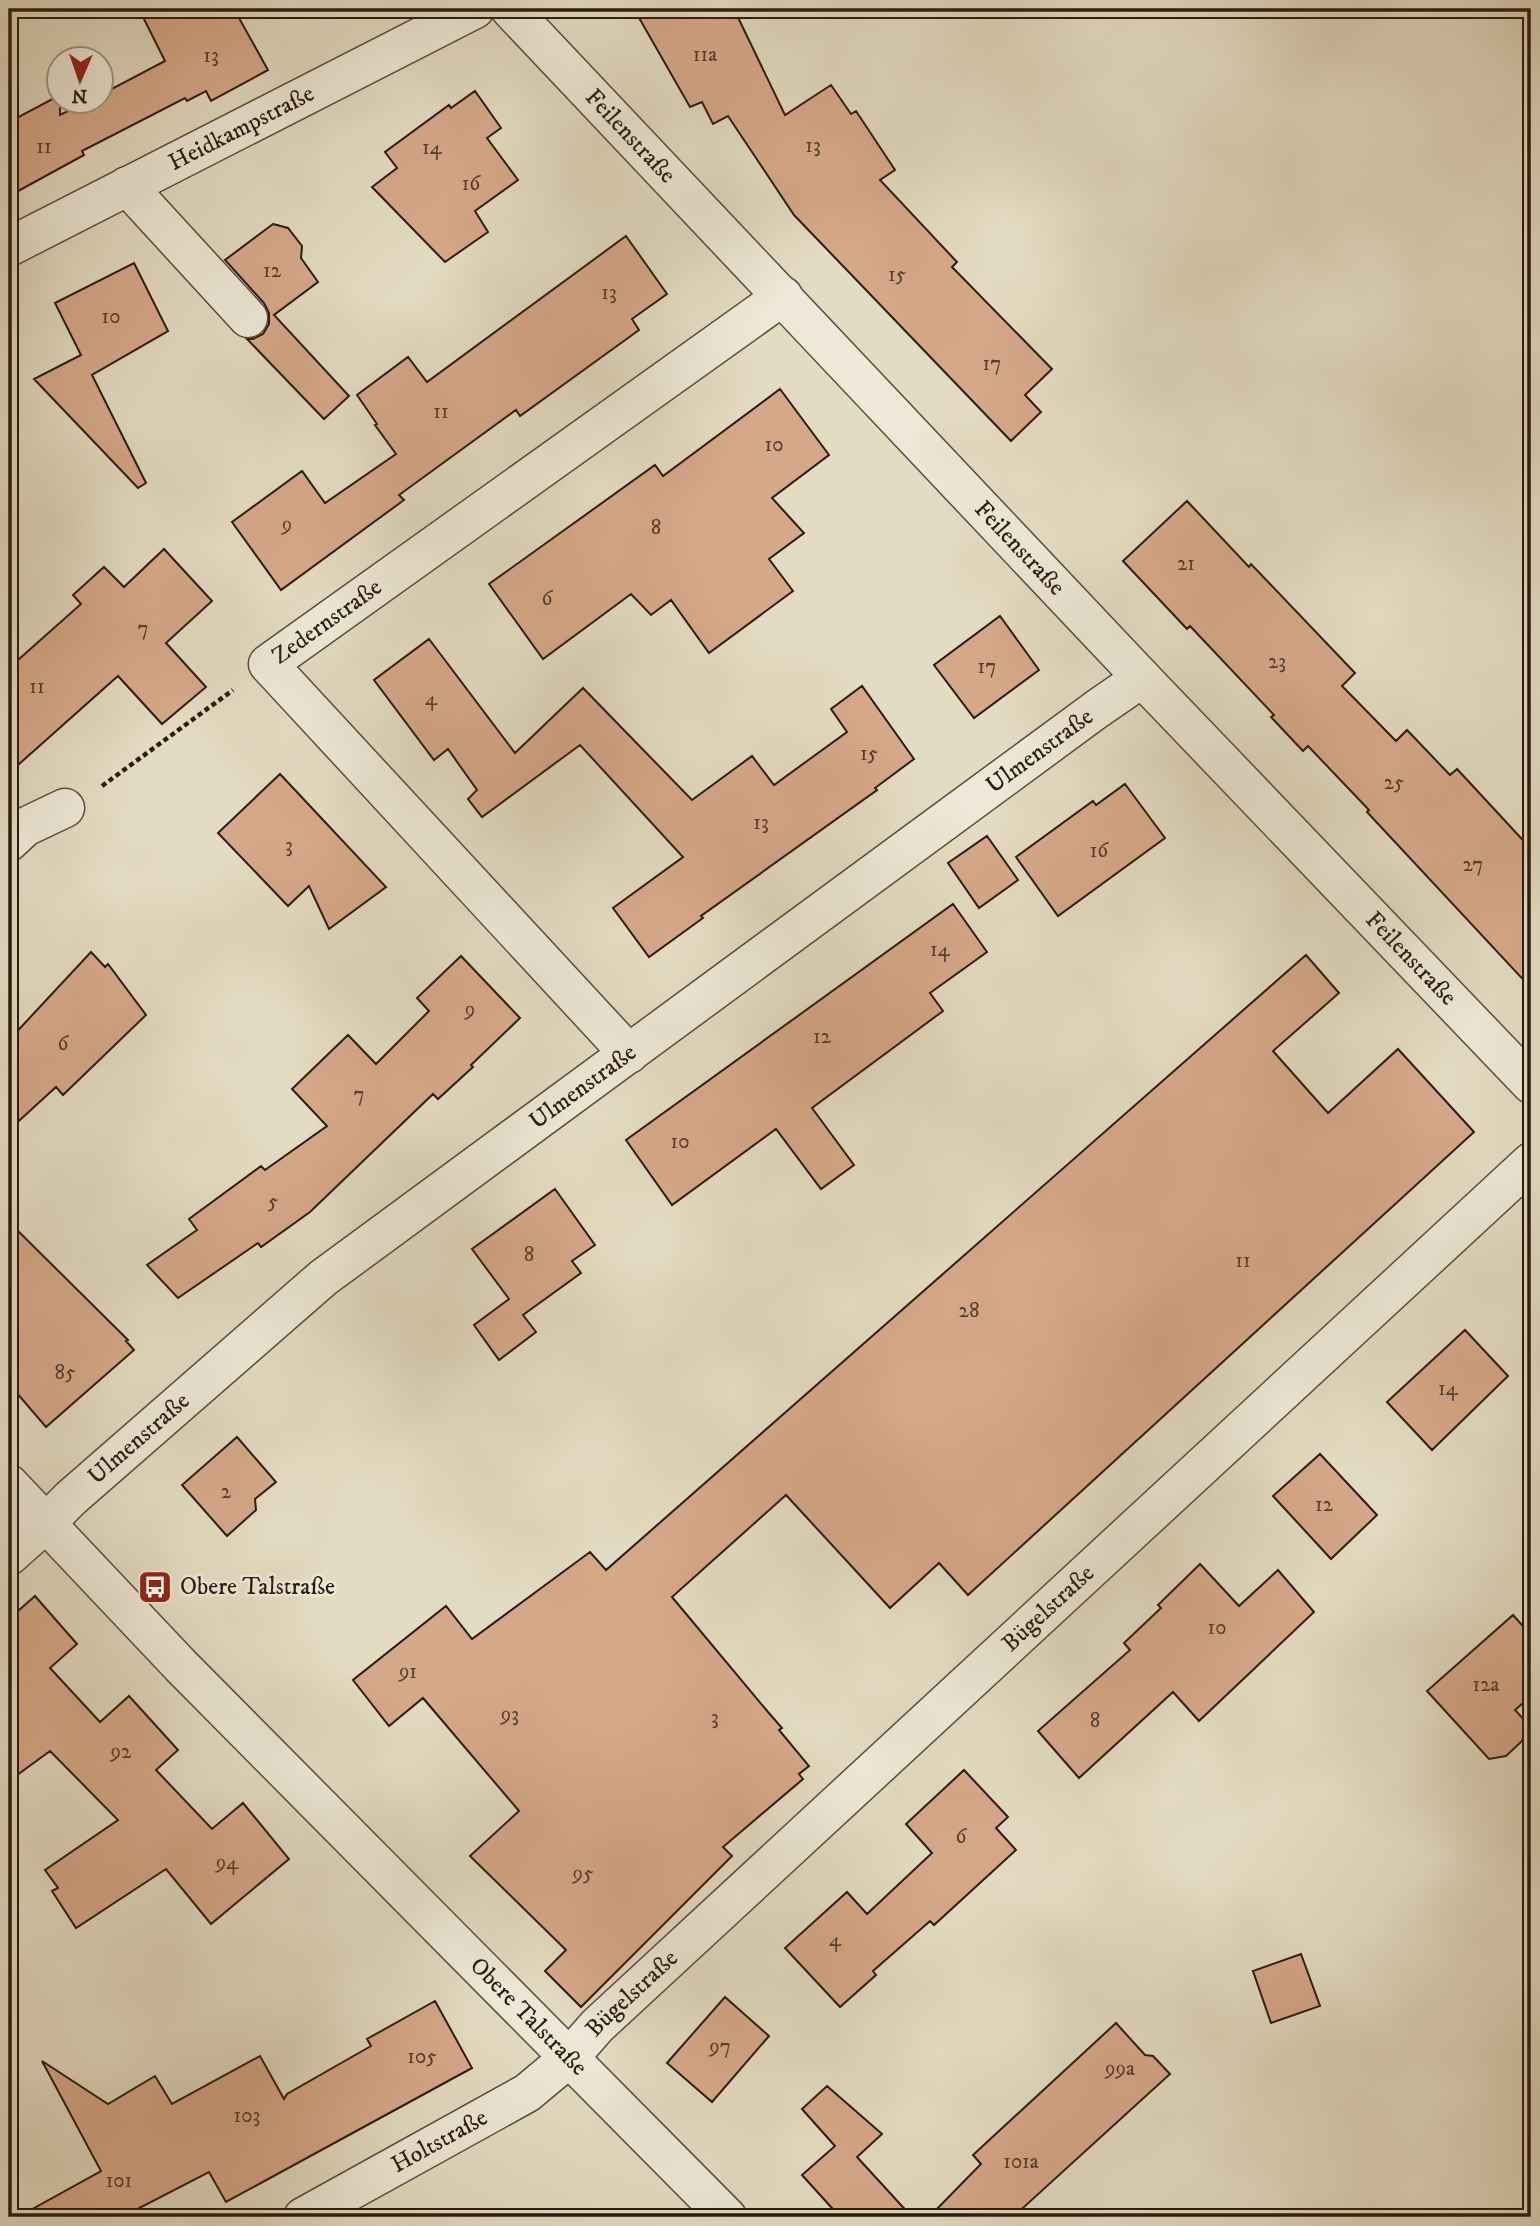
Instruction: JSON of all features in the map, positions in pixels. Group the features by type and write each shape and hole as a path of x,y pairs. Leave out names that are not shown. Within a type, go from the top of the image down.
{"street":[{"name":"Heidkampstraße","path":"9,247 475,9"},
{"name":"Feilenstraße","path":"510,9 1142,678 1531,1084"},
{"path":"127,186 248,318"},
{"name":"Zedernstraße","path":"629,1054 268,664 783,296"},
{"name":"Ulmenstraße","path":"9,1556 71,1498 323,1278 1142,678"},
{"path":"9,842 25,827 65,808"},
{"name":"Bügelstraße","path":"569,2058 617,2007 1531,1162"},
{"name":"Obere Talstraße","path":"9,1484 181,1666 727,2217"},
{"name":"Holtstraße","path":"303,2217 527,2092 569,2058"}],"path":[{"path":"65,808 100,787 268,664"}],"building":[{"path":"139,9 234,9 268,70 211,101 206,91 187,101 185,98 82,151 84,155 9,196 9,122 46,102 46,116 116,116 116,87 165,61"},
{"path":"634,9 734,9 785,115 831,85 851,114 856,111 895,170 880,180 957,262 952,267 1052,369 1025,395 1041,412 1011,441 794,215 728,116 713,124 702,102 690,107"},
{"path":"475,91 501,128 487,138 518,180 475,211 488,232 445,262 372,187 397,168 385,152 449,105 451,108"},
{"path":"273,224 288,228 302,246 301,258 318,282 274,315 349,396 324,419 247,339 263,334 269,324 269,313 264,303 225,260"},
{"path":"626,236 667,294 632,319 639,330 520,416 516,410 399,495 404,500 281,590 232,522 302,471 325,503 396,454 357,395 408,357 427,382"},
{"path":"134,263 168,331 92,375 146,483 138,488 34,379 81,355 55,303"},
{"path":"780,389 829,455 772,498 804,533 769,559 793,591 709,653 671,600 651,615 631,594 543,659 489,584 655,465 663,476"},
{"path":"1187,501 1355,673 1342,686 1396,741 1407,730 1450,775 1457,769 1531,849 1531,988 1308,746 1303,751 1271,717 1274,715 1190,626 1187,629 1123,561"},
{"path":"164,549 212,601 166,643 206,687 162,724 118,676 9,773 9,668 81,604 73,595 104,567 124,587"},
{"path":"1000,616 1039,670 974,718 934,665"},
{"path":"429,639 515,753 583,688 692,800 752,756 774,785 847,732 831,709 862,686 914,759 875,788 877,790 701,916 703,918 649,957 613,908 683,857 580,745 482,817 468,799 477,790 448,749 434,760 374,680"},
{"path":"280,774 386,887 329,929 309,886 288,906 218,833"},
{"path":"1125,784 1165,838 1058,916 1016,857 1093,801 1096,805"},
{"path":"987,836 1018,880 979,908 948,863"},
{"path":"953,904 987,952 930,993 943,1011 812,1108 854,1165 821,1189 776,1129 672,1205 626,1140"},
{"path":"91,952 105,967 108,964 146,1015 63,1095 56,1087 9,1130 9,1040"},
{"path":"1306,955 1339,993 1273,1051 1328,1113 1398,1049 1474,1132 968,1595 939,1563 890,1608 786,1495 672,1597 782,1728 779,1730 809,1766 799,1774 803,1779 723,1847 732,1856 581,2007 545,1971 566,1950 470,1856 519,1811 423,1698 389,1726 353,1680 446,1606 472,1639 590,1552 606,1570"},
{"path":"461,956 520,1018 471,1065 473,1067 438,1099 433,1094 310,1212 261,1247 258,1243 178,1298 147,1265 197,1230 189,1219 261,1166 265,1170 327,1126 292,1089 348,1035 376,1064 429,1011 417,998"},
{"path":"555,1189 595,1245 572,1261 581,1273 523,1315 536,1332 499,1360 474,1325 509,1299 472,1249"},
{"path":"9,1222 128,1340 126,1341 134,1350 46,1427 9,1384"},
{"path":"1465,1330 1508,1376 1432,1450 1387,1402"},
{"path":"237,1437 276,1482 255,1499 256,1510 227,1536 182,1485"},
{"path":"1320,1454 1377,1515 1331,1559 1273,1496"},
{"path":"1200,1564 1239,1606 1278,1570 1314,1612 1199,1721 1173,1692 1079,1778 1038,1731 1130,1650 1124,1643 1161,1608 1158,1605"},
{"path":"35,1596 77,1644 50,1668 100,1722 129,1696 178,1750 156,1770 212,1829 243,1803 289,1859 211,1924 166,1869 76,1928 52,1891 58,1888 45,1870 118,1820 50,1751 9,1781 9,1619"},
{"path":"1513,1615 1531,1635 1531,1696 1515,1710 1528,1724 1522,1741 1506,1756 1489,1759 1427,1691"},
{"path":"964,1770 1008,1817 996,1828 1016,1850 934,1925 930,1921 873,1971 876,1975 840,2007 785,1948 847,1892 867,1914 932,1853 906,1824"},
{"path":"1301,1954 1320,2006 1271,2023 1253,1971"},
{"path":"725,1997 769,2036 712,2102 667,2063"},
{"path":"435,2001 472,2068 226,2202 209,2172 122,2217 18,2217 101,2171 42,2061 108,2104 155,2076 172,2104 260,2056 284,2099 287,2094 371,2046 367,2039"},
{"path":"1116,2023 1145,2055 1153,2056 1170,2074 1013,2217 929,2217 981,2164 973,2155"},
{"path":"827,2086 882,2134 857,2157 912,2217 840,2217 802,2175 835,2146 802,2109"}],"place":[{"name":"Obere Talstraße","path":"155,1587"}]}
